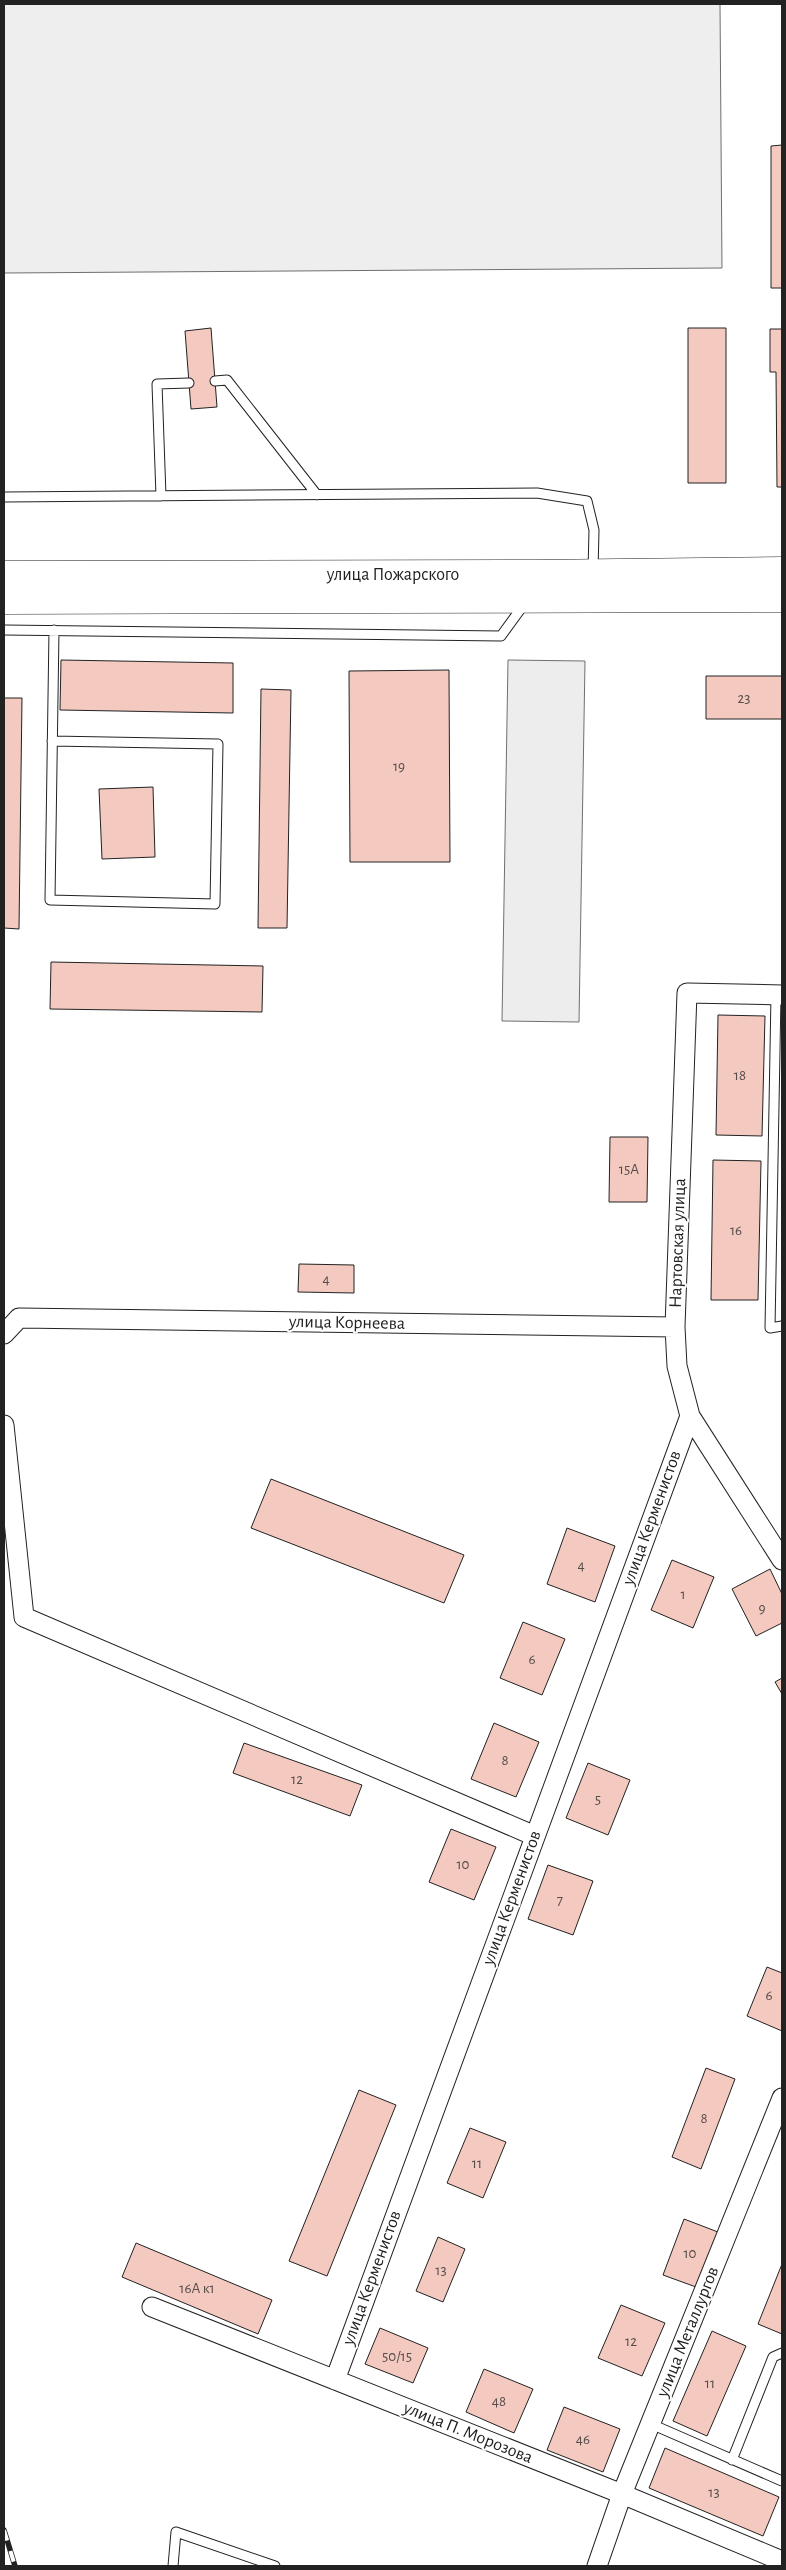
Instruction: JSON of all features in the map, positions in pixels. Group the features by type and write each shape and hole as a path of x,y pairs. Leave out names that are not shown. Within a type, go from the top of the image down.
{"main road":[{"name":"улица Пожарского","path":"4,600 532,587 593,573 782,571"},
{"name":"улица Пожарского","path":"4,575 532,587 782,598"}],"street":[{"name":"Нартовская улица","path":"779,995 687,993 675,1327 677,1366 690,1416 782,1560"},
{"name":"улица Корнеева","path":"4,1334 19,1318 675,1327"},
{"name":"улица Керменистов","path":"335,2380 690,1416"},
{"path":"4,1425 24,1617 535,1836"},
{"name":"улица Металлургов","path":"597,2566 622,2494 782,2098"},
{"name":"улица П. Морозова","path":"152,2307 622,2494 782,2561"}],"lane":[{"path":"215,381 227,380 317,495"},
{"path":"161,496 157,384 189,382"},
{"path":"4,497 537,493 587,501 594,530 593,573"},
{"path":"4,630 501,636 532,587"},
{"path":"52,741 218,744 215,904 50,900 52,741 54,630"},
{"path":"779,995 770,1328 782,1326"},
{"path":"732,2460 773,2357 782,2353"},
{"path":"651,2424 782,2481"},
{"path":"172,2566 176,2532 274,2566"}],"shaded area":[{"path":"4,4 720,4 722,268 4,273"},
{"path":"508,660 585,661 579,1022 502,1021"}],"building":[{"path":"782,145 782,288 771,288 771,146"},
{"path":"211,328 217,407 191,409 185,331"},
{"path":"688,328 726,328 726,483 688,483"},
{"path":"770,329 782,329 782,487 777,487 776,372 770,372"},
{"path":"61,660 233,663 233,713 60,710"},
{"path":"449,670 450,862 350,862 349,671"},
{"path":"706,676 782,676 782,719 706,719"},
{"path":"261,689 291,690 287,928 258,928"},
{"path":"4,698 22,698 19,929 4,928"},
{"path":"153,787 155,857 102,859 99,789"},
{"path":"51,962 263,966 262,1012 50,1009"},
{"path":"718,1015 765,1016 762,1136 716,1135"},
{"path":"610,1137 648,1137 647,1202 609,1202"},
{"path":"713,1160 761,1161 758,1300 711,1300"},
{"path":"299,1264 354,1265 354,1293 298,1292"},
{"path":"271,1479 464,1555 444,1603 251,1528"},
{"path":"567,1528 615,1546 595,1602 547,1584"},
{"path":"672,1560 714,1577 693,1628 651,1610"},
{"path":"770,1569 782,1594 782,1623 756,1636 732,1589"},
{"path":"523,1622 565,1639 542,1695 500,1678"},
{"path":"782,1678 782,1694 775,1682"},
{"path":"494,1723 539,1742 516,1797 471,1779"},
{"path":"244,1743 362,1785 350,1816 233,1773"},
{"path":"588,1763 630,1780 608,1835 566,1818"},
{"path":"451,1829 496,1847 474,1900 429,1882"},
{"path":"548,1865 593,1881 573,1935 528,1919"},
{"path":"767,1967 782,1973 782,2031 747,2016"},
{"path":"706,2068 735,2079 701,2169 672,2157"},
{"path":"359,2090 396,2105 327,2276 289,2261"},
{"path":"470,2128 506,2142 483,2198 447,2183"},
{"path":"684,2219 718,2232 696,2287 663,2275"},
{"path":"438,2237 465,2249 443,2302 416,2291"},
{"path":"136,2243 272,2300 258,2334 122,2277"},
{"path":"782,2264 782,2334 758,2324"},
{"path":"621,2305 665,2323 642,2376 598,2358"},
{"path":"380,2328 428,2348 413,2383 365,2364"},
{"path":"712,2331 746,2346 707,2436 673,2421"},
{"path":"484,2369 533,2389 514,2433 466,2412"},
{"path":"564,2407 620,2429 603,2472 547,2450"},
{"path":"665,2448 779,2497 763,2536 649,2488"}],"railway":[{"path":"4,2530 15,2566"}]}
